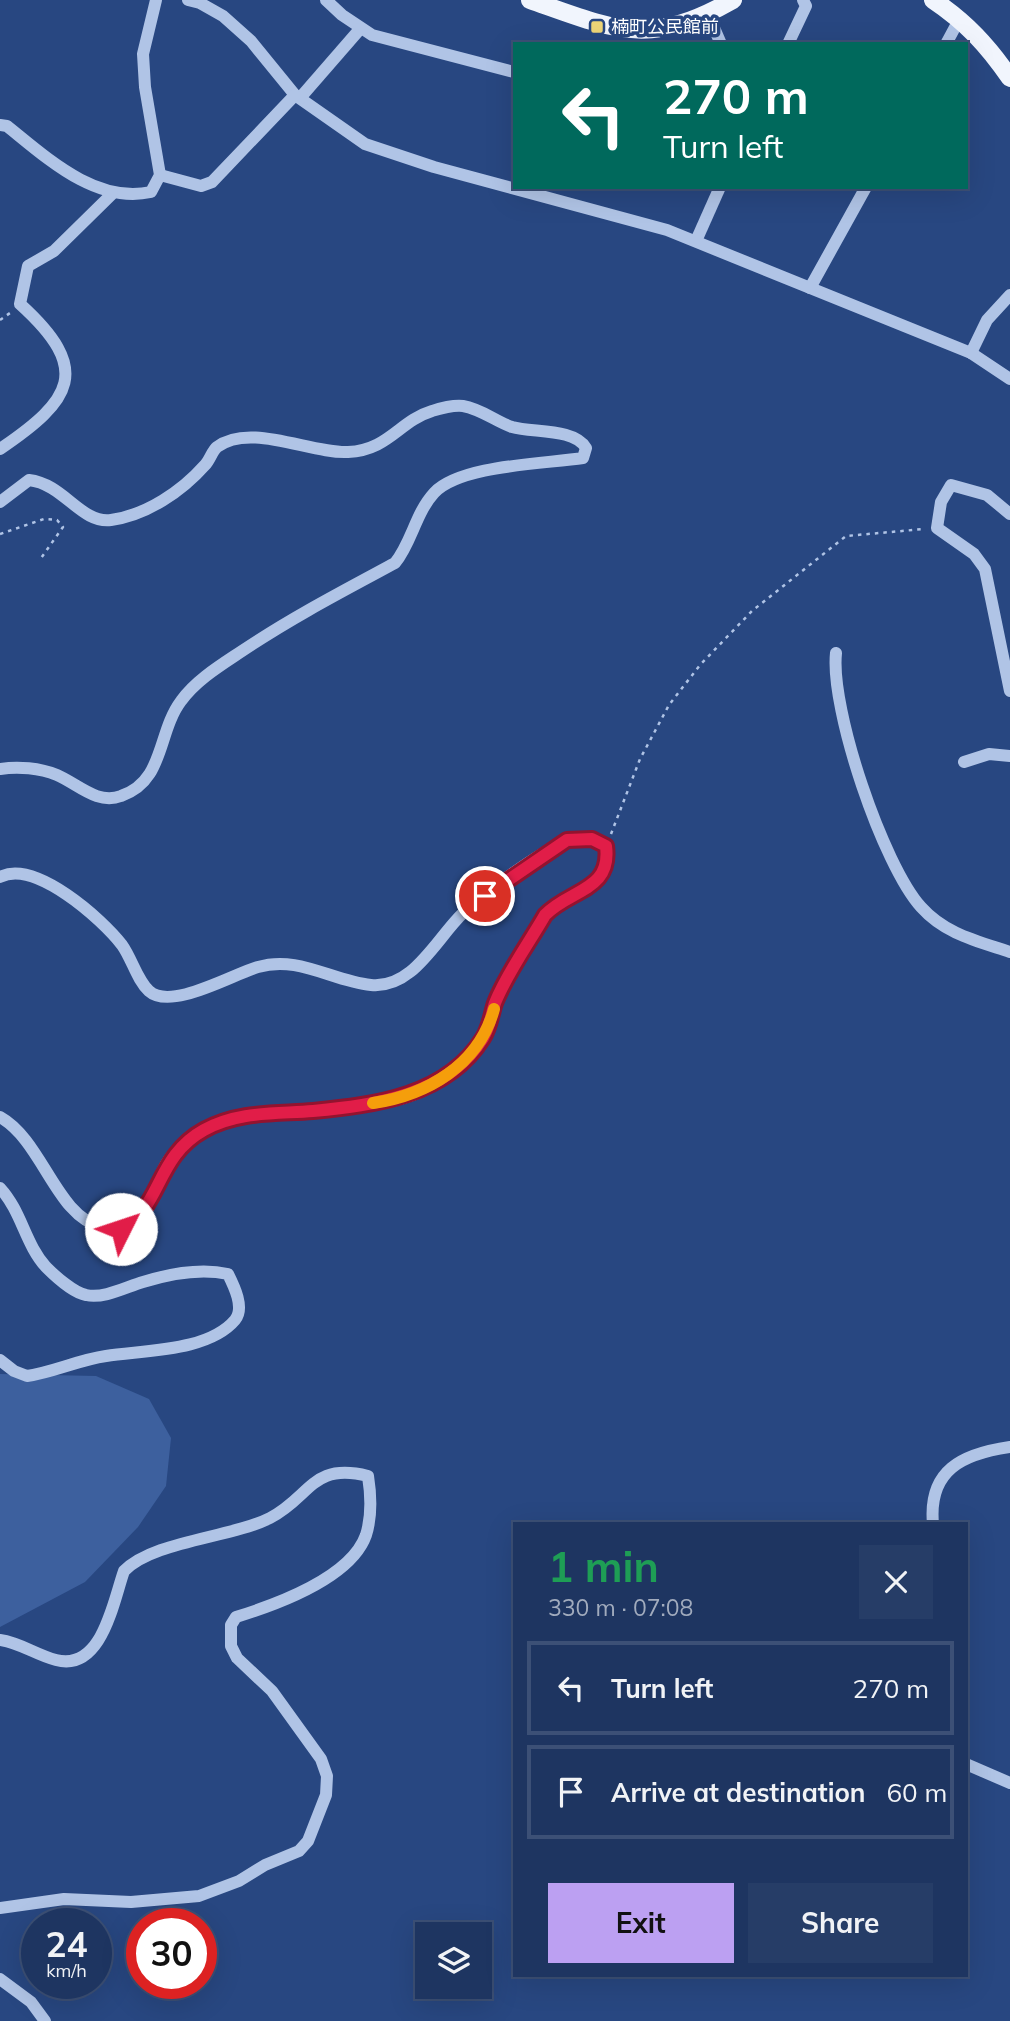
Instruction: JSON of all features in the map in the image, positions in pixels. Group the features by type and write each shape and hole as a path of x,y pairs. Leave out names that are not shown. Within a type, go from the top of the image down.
{"main road":[{"path":"530,0 624,31 681,25 733,0"},
{"path":"933,0 960,18 986,44 1010,78"}],"street":[{"path":"0,125 7,126 66,171 112,194 132,196 151,192 160,175 145,87 143,54 156,0"},
{"path":"188,0 200,3 223,16 251,41 298,96 365,144 395,156 513,187"},
{"path":"326,0 360,29 372,35 513,72"},
{"path":"789,42 806,6 803,0"},
{"path":"708,14 720,42"},
{"path":"947,42 960,18"},
{"path":"160,175 201,186 212,182 360,29"},
{"path":"521,189 620,215 696,241 971,353 1010,379"},
{"path":"696,241 719,189"},
{"path":"810,288 865,189"},
{"path":"0,449 42,420 60,397 66,372 58,345 20,304 28,266 54,251 112,194"},
{"path":"971,353 987,320 1010,295"},
{"path":"0,502 29,480 45,482 90,518 111,520 178,493 217,447 242,438 269,439 345,453 373,449 430,411 460,405 476,409 511,426 570,437 582,442 586,448 583,458 476,470 450,481 435,492 419,514 404,551 395,563 280,626 210,672 190,691 181,701 168,725 152,772 140,787 119,797 103,798 45,771 10,767 0,769"},
{"path":"1010,514 987,495 951,485 941,502 937,528 974,554 985,569 1010,691"},
{"path":"836,653 835,667 843,720 880,832 905,886 922,908 951,932 1010,952"},
{"path":"964,762 989,754 1010,755"},
{"path":"0,877 6,874 27,875 47,883 87,909 124,947 148,991 158,996 178,997 259,966 279,963 294,963 352,983 377,985 397,981 413,970 464,911 547,851 578,837 592,839 606,846 608,863 600,879 556,904 545,915 495,1003 484,1038 445,1078 424,1089 387,1101 313,1111 259,1114 205,1129 186,1142 167,1163 145,1209 136,1221 121,1229 90,1223 72,1209 36,1151 16,1126 0,1117"},
{"path":"0,1188 19,1213 32,1247 47,1267 81,1294 105,1294 173,1275 215,1271 228,1274 236,1289 238,1310 235,1320 208,1338 169,1349 106,1356 27,1376 14,1371 0,1360"},
{"path":"933,1522 931,1502 949,1469 985,1451 1010,1447"},
{"path":"0,1640 19,1643 57,1660 76,1660 93,1650 124,1571 131,1564 159,1551 223,1535 272,1517 308,1486 332,1473 348,1471 368,1476 372,1500 366,1536 354,1555 293,1597 236,1617 231,1625 231,1646 237,1658 272,1691 321,1759 327,1776 326,1795 308,1840 299,1851 265,1865 239,1881 199,1896 131,1902 64,1899 0,1908"},
{"path":"968,1765 1010,1783"},
{"path":"0,1979 31,2002 45,2021"}],"path":[{"path":"0,534 44,519 57,520 62,527 39,561"},
{"path":"606,846 640,759 669,705 700,665 752,611 846,536 937,528"}],"shaded area":[{"path":"0,1374 96,1376 149,1399 171,1438 166,1486 138,1527 85,1582 0,1627"}],"slow traffic":[{"path":"373,1103 424,1089 445,1078 484,1038 494,1009"}],"place":[{"name":"楠町公民館前","path":"597,27"}],"route":[{"path":"121,1229 136,1221 145,1209 167,1163 186,1142 205,1129 232,1119 259,1114 313,1111 387,1101 424,1089 445,1078 484,1038 495,1003 545,915 556,904 600,879 608,863 606,846 592,839 578,837 567,840 547,851 485,896"}]}
